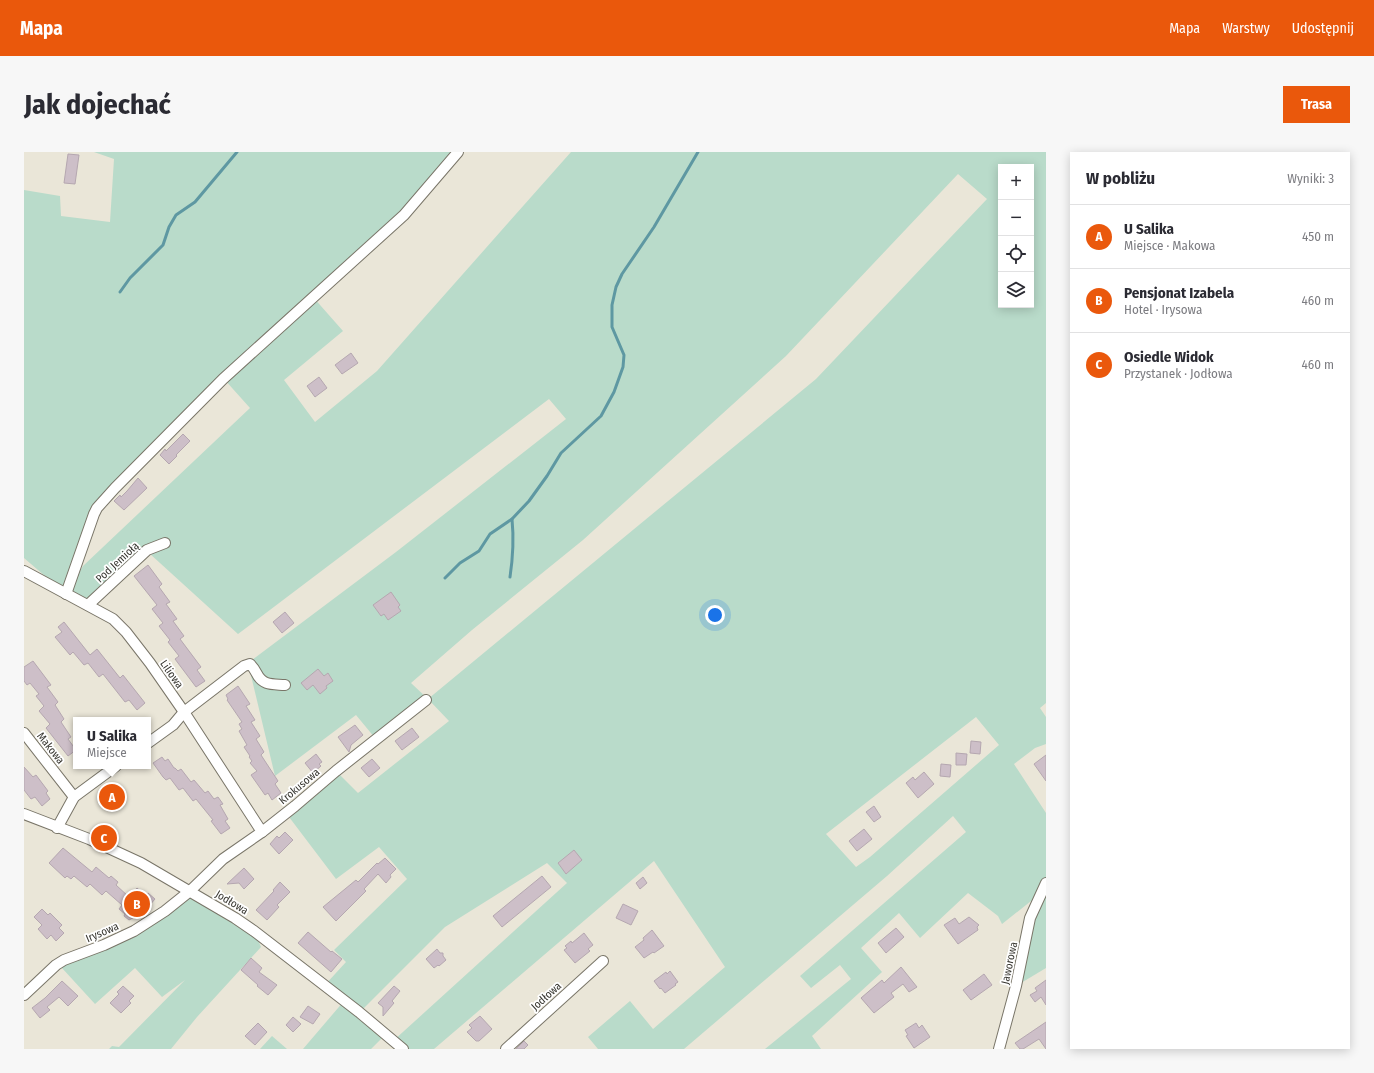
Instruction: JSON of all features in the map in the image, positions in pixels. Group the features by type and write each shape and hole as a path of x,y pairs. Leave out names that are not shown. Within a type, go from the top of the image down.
{"street":[{"path":"66,594 97,508 223,379 404,215 458,152"},
{"name":"Pod Jemiołą","path":"88,605 147,550 165,543"},
{"name":"Liliowa","path":"24,571 113,619 126,632 150,663 184,712 262,832"},
{"path":"151,741 173,725 184,712 244,666 250,664 253,666 259,679 266,684 285,685"},
{"name":"Krokusowa","path":"190,891 223,859 262,832 426,700"},
{"name":"Makowa","path":"24,733 74,797"},
{"path":"57,828 74,797 112,769"},
{"name":"Jodłowa","path":"24,814 88,839 141,863 190,891 254,931 359,1012 403,1049"},
{"name":"Jaworowa","path":"999,1049 1016,986 1030,918 1046,883"},
{"name":"Irysowa","path":"24,996 56,965 64,960 104,945 134,931 165,911 190,891"},
{"name":"Jodłowa","path":"506,1049 603,961"}],"green space":[{"path":"94,152 454,152 404,215 313,297 343,331 284,380 315,422 377,371 571,152 1046,152 1046,703 1040,708 1046,717 1046,744 1035,748 1014,764 1046,813 1046,968 1016,986 1038,900 1031,901 1002,924 998,916 968,893 920,938 899,913 861,948 882,972 812,1036 821,1049 765,1049 851,979 840,965 811,988 800,976 966,832 953,816 887,876 684,1049 598,1049 588,1037 630,1001 653,1029 725,967 654,861 434,1049 403,1049 393,1041 567,883 547,863 445,927 360,1012 385,1035 371,1049 303,1049 344,1001 324,986 346,962 334,950 407,879 379,847 336,879 286,813 336,771 358,793 449,721 428,699 375,738 356,715 275,776 248,663 396,552 566,419 549,399 238,634 149,553 92,607 66,594 24,558 24,190 60,196 61,216 110,222 114,159","holes":["958,174 987,199 816,379 428,699 411,683 472,630 583,540 786,356","224,379 250,408 83,566 67,592 97,508","976,717 999,745 870,857 856,867 826,834"]},
{"path":"190,891 254,931 261,947 197,1017 171,1049 109,1049 112,1046 119,1047 185,980 162,997 135,968 95,1004 62,968 56,965 104,945"},
{"path":"272,1036 287,1049 260,1049"}],"building":[{"path":"68,154 79,155 75,184 64,183"},
{"path":"351,353 358,363 342,374 335,365"},
{"path":"319,377 327,388 315,397 307,386"},
{"path":"183,434 190,441 169,464 160,455"},
{"path":"138,478 147,488 124,510 114,501 120,495 121,497"},
{"path":"148,565 162,584 159,587 170,602 166,604 177,619 173,621 184,636 180,639 201,667 197,670 205,681 196,687 175,659 179,656 168,642 170,640 159,626 163,623 152,609 157,605 134,576"},
{"path":"391,592 400,605 398,607 401,611 388,620 384,614 381,616 373,605"},
{"path":"285,612 294,623 282,633 273,622"},
{"path":"64,622 90,655 97,649 120,678 123,675 145,703 137,710 129,700 125,702 103,674 99,677 88,663 84,665 73,652 70,655 55,637 62,632 58,627"},
{"path":"33,661 51,685 47,687 58,702 55,705 64,719 61,722 71,737 68,739 73,746 73,752 68,756 46,728 50,724 39,711 44,706 36,696 39,694 30,683 27,685 24,681 24,667"},
{"path":"318,669 324,676 328,673 333,681 326,686 327,688 320,694 313,685 307,690 301,683"},
{"path":"238,686 250,704 246,706 255,720 251,722 260,736 256,739 264,752 261,755 278,781 275,784 281,793 272,800 268,793 265,795 251,775 257,771 250,763 252,761 244,747 247,745 239,731 242,729 239,724 242,722 227,700 226,695"},
{"path":"355,725 363,735 351,745 349,752 338,737"},
{"path":"412,728 419,737 402,750 395,741"},
{"path":"971,741 981,742 980,754 970,753"},
{"path":"956,753 967,754 966,765 956,765"},
{"path":"316,754 322,762 319,764 321,766 313,773 305,763"},
{"path":"1046,755 1046,781 1034,764"},
{"path":"162,757 165,761 168,759 178,771 181,769 191,782 194,780 205,793 208,791 214,799 218,797 223,804 220,805 228,819 225,821 230,828 221,834 211,821 213,820 196,799 193,801 183,788 179,790 170,778 166,780 163,777 153,763"},
{"path":"372,759 380,768 369,777 361,768"},
{"path":"941,764 951,765 950,777 940,776"},
{"path":"24,767 33,777 36,775 48,791 46,793 50,799 42,806 35,797 31,799 24,790"},
{"path":"924,772 934,784 918,798 906,783 913,777 915,780"},
{"path":"116,786 123,797 119,800 122,803 115,808 113,804 108,807 101,797"},
{"path":"874,806 881,817 874,822 866,812"},
{"path":"864,829 872,839 857,851 849,841"},
{"path":"285,832 293,840 279,854 270,844 277,836 279,838"},
{"path":"63,848 92,872 96,867 109,878 111,876 118,882 116,885 129,897 137,888 146,896 148,893 155,899 141,915 140,914 129,920 119,909 122,905 106,891 102,895 90,884 87,887 74,876 71,879 67,876 65,878 49,863"},
{"path":"574,850 582,860 566,874 558,863"},
{"path":"385,858 396,869 390,875 391,877 386,883 378,874 364,889 366,891 336,921 323,907 356,880 358,882 377,863 378,864"},
{"path":"244,868 254,879 244,889 239,883 227,884"},
{"path":"542,876 551,887 502,927 493,916"},
{"path":"643,877 647,883 640,889 636,883"},
{"path":"280,882 290,892 277,905 279,907 267,920 256,910 274,891 273,890"},
{"path":"623,904 638,911 631,925 616,918"},
{"path":"42,909 48,915 50,913 62,925 59,928 64,933 56,941 51,935 47,939 38,929 42,925 34,917"},
{"path":"969,917 979,925 977,927 978,930 958,944 944,925 955,918 959,924"},
{"path":"896,928 904,937 886,953 878,943"},
{"path":"652,930 664,946 644,958 635,947 644,940 643,938"},
{"path":"308,932 331,952 332,951 342,959 331,972 298,943"},
{"path":"584,933 593,945 588,949 590,951 575,963 564,950 567,948 565,946 571,941 572,943"},
{"path":"437,949 440,953 443,953 446,960 434,968 426,959"},
{"path":"251,958 262,968 259,972 277,985 268,995 241,970"},
{"path":"901,967 917,987 909,992 903,984 891,993 894,997 874,1013 861,998 882,980 884,983"},
{"path":"670,971 678,982 665,993 654,981 666,972 667,974"},
{"path":"984,974 992,985 971,1000 963,990"},
{"path":"1046,980 1046,1005 1041,997 1035,1002 1030,995 1037,991 1035,988"},
{"path":"62,981 78,996 68,1006 59,997 47,1007 50,1010 40,1018 32,1008 45,998"},
{"path":"123,986 134,996 129,1001 131,1003 121,1013 110,1003 119,994 117,992"},
{"path":"394,986 400,991 392,1001 394,1003 383,1016 383,1007 378,1003"},
{"path":"308,1006 320,1014 313,1024 300,1017"},
{"path":"480,1016 492,1029 479,1041 476,1041 467,1032 472,1028 469,1025"},
{"path":"293,1017 301,1024 293,1032 286,1025"},
{"path":"1046,1022 1046,1049 1039,1039 1023,1049 1020,1049 1015,1043"},
{"path":"258,1023 267,1032 255,1045 245,1036"},
{"path":"916,1023 919,1028 922,1025 930,1037 914,1048 906,1036 908,1035 905,1030"},
{"path":"524,1041 528,1045 524,1049 516,1049"}],"waterway":[{"path":"120,292 130,278 163,245 169,227 176,215 195,202 237,152"},
{"path":"445,578 460,563 479,551 490,534 512,519 529,501 561,453 601,416 614,392 623,367 624,355 612,327 612,305 616,287 622,274 654,227 698,152"},
{"path":"510,577 513,548 512,519"}],"place":[{"name":"U Salika","path":"112,797"},
{"name":"Osiedle Widok","path":"104,838"},
{"name":"Pensjonat Izabela","path":"137,904"}]}
